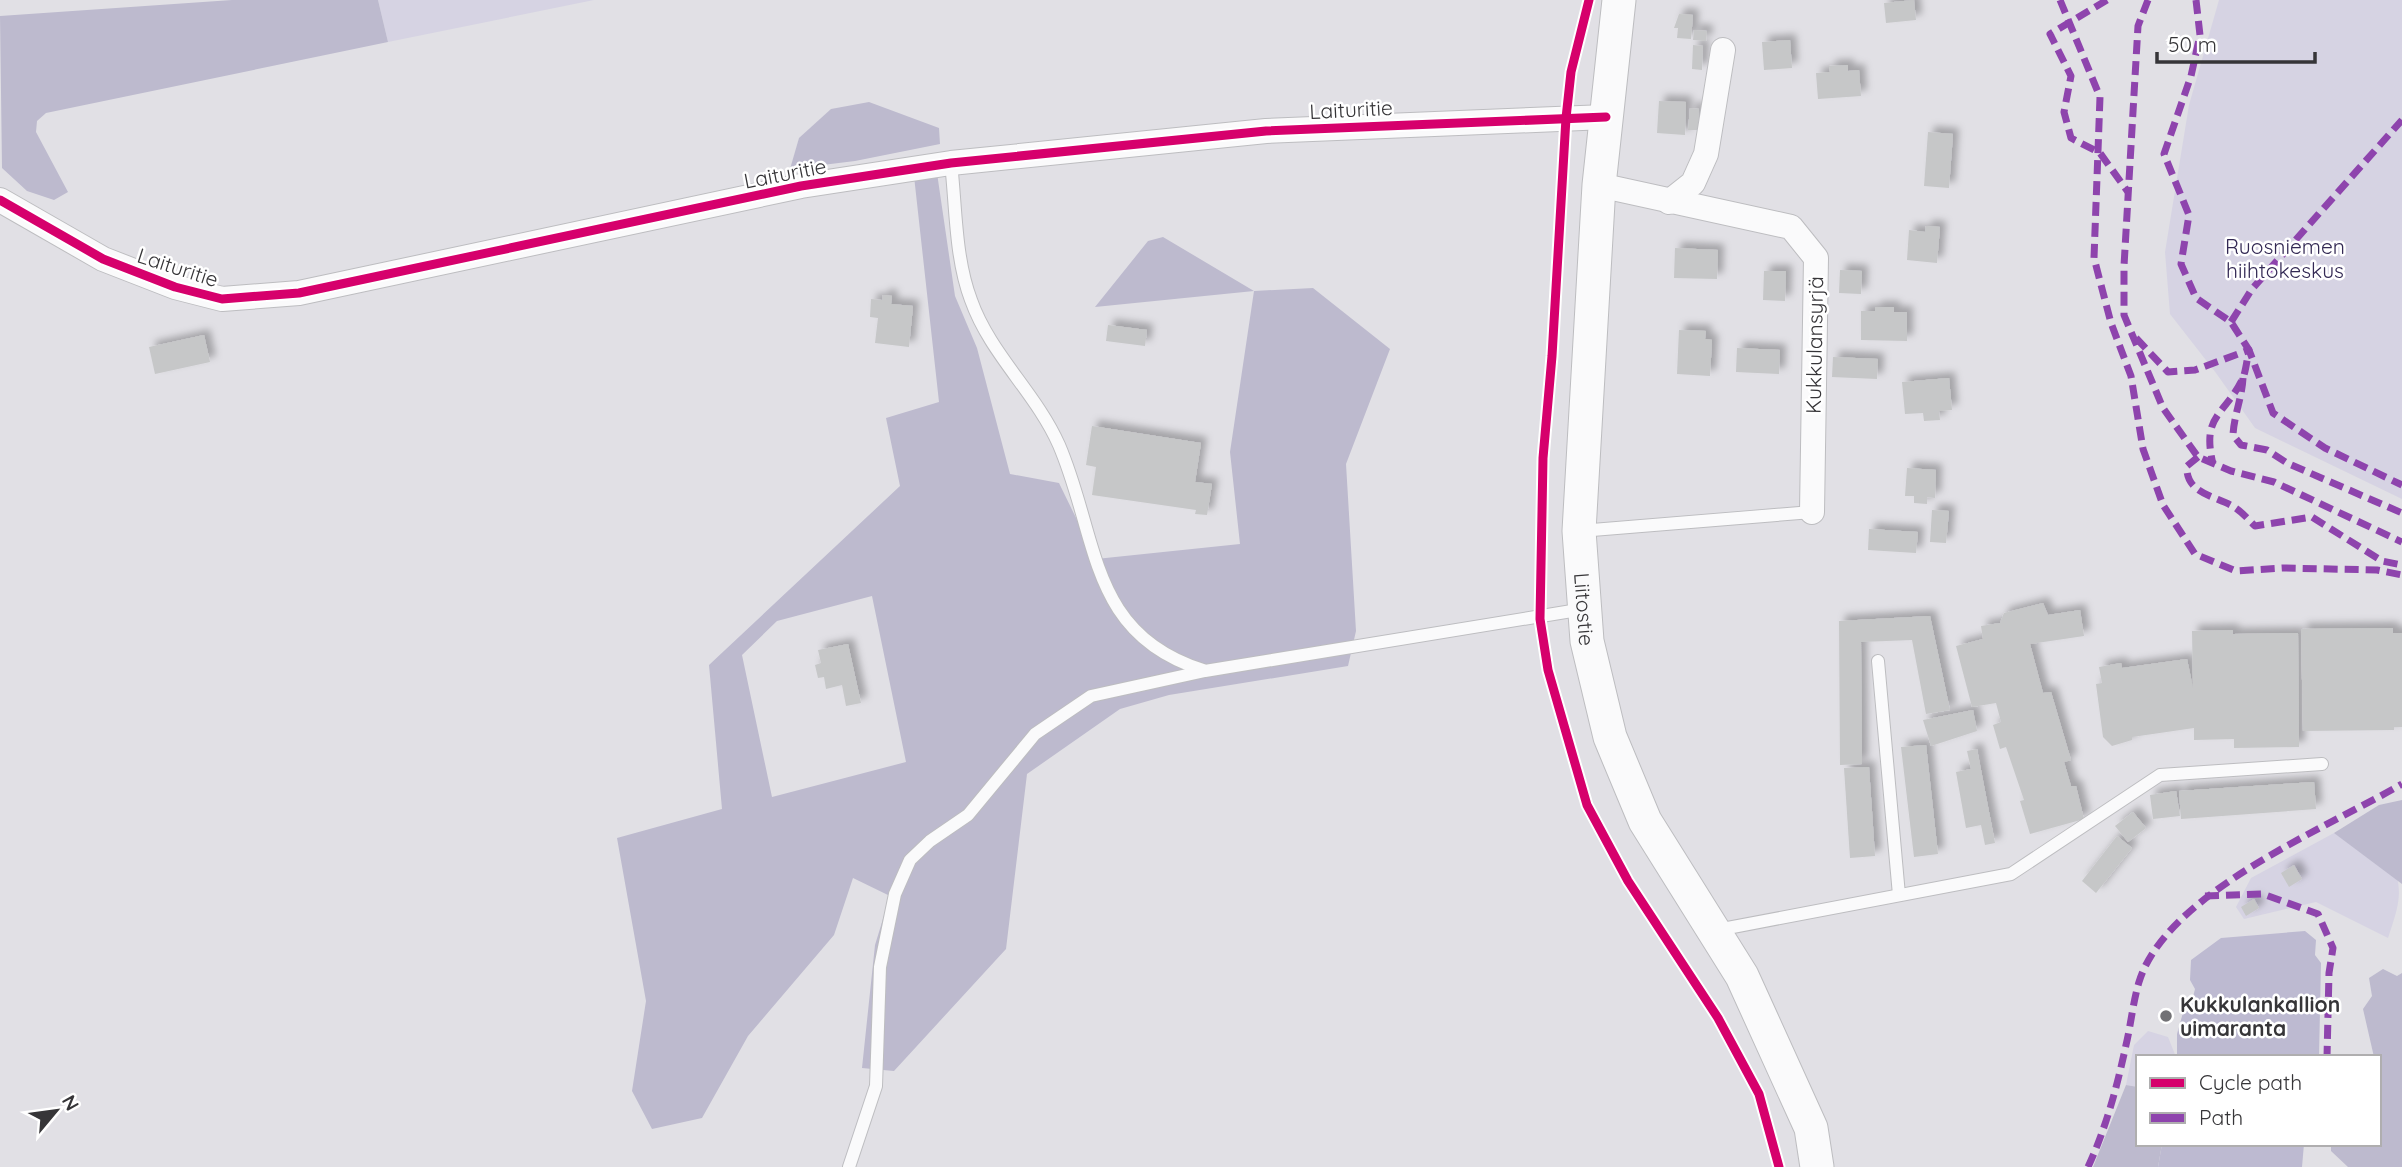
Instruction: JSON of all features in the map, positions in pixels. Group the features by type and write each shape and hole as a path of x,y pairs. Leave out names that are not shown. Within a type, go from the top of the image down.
{"street":[{"name":"Liitostie","path":"1619,0 1599,185 1579,531 1587,640 1610,737 1645,821 1742,976 1811,1128 1816,1167"},
{"path":"1669,202 1693,183 1706,154 1723,50"},
{"name":"Laituritie","path":"0,200 103,258 176,287 222,299 299,293 801,186 951,163 1266,131 1606,117"},
{"name":"Kukkulansyrjä","path":"1599,185 1791,227 1816,257 1812,512"}],"lane":[{"path":"951,163 965,280 971,302 1006,363 1039,406 1059,446 1114,606 1140,638 1177,662 1205,671"},
{"path":"1579,531 1812,512"},
{"path":"849,1167 876,1086 880,967 895,894 910,860 930,841 968,815 1035,734 1091,696 1205,671 1585,609"},
{"path":"1878,661 1899,895"},
{"path":"1713,930 2011,874 2160,775 2322,764"}],"green space":[{"path":"378,0 594,0 388,42"},
{"name":"Ruosniemen hiihtokeskus","path":"2219,0 2402,0 2402,499 2255,428 2170,314 2165,252 2189,105"},
{"path":"2334,833 2391,851 2399,894 2388,938 2316,902 2244,919 2236,907 2251,878"},
{"path":"2148,1031 2168,1037 2175,1055 2136,1055 2136,1087 2126,1085 2134,1045"}],"shaded area":[{"path":"232,0 378,0 388,42 46,113 37,121 36,132 68,192 54,200 27,191 2,168 0,16"},
{"path":"869,102 939,128 940,144 855,161 790,169 799,138 831,109"},
{"path":"937,173 955,296 977,348 1010,474 1059,483 1096,559 1240,544 1230,452 1254,291 1313,288 1390,349 1346,464 1356,631 1348,666 1169,695 1120,709 1027,774 1006,949 894,1071 862,1068 875,945 890,896 853,878 834,935 748,1036 702,1118 652,1129 632,1091 646,1001 617,838 722,809 709,665 900,486 886,418 939,402 914,176","holes":["872,596 906,762 772,797 742,655 777,621"]},
{"path":"1163,237 1254,291 1095,307 1148,241"},
{"path":"2402,800 2402,884 2334,833 2379,805"},
{"path":"2305,931 2316,940 2315,955 2321,963 2319,1055 2177,1055 2177,1034 2186,1002 2193,997 2195,989 2190,980 2191,960 2221,938"},
{"path":"2383,969 2397,976 2402,973 2402,1167 2348,1167 2331,1151 2331,1146 2381,1146 2381,1055 2374,1055 2363,1009 2372,996 2369,978"},
{"path":"2126,1085 2136,1087 2136,1146 2162,1146 2158,1167 2093,1167"},
{"path":"2162,1146 2304,1146 2302,1167 2158,1167"}],"building":[{"path":"1914,0 1916,20 1886,23 1884,3"},
{"path":"1679,14 1693,15 1691,39 1677,38 1678,28 1674,28"},
{"path":"1694,30 1707,31 1706,41 1693,40"},
{"path":"1790,40 1792,68 1764,70 1762,42"},
{"path":"1693,45 1703,46 1702,70 1692,69"},
{"path":"1848,65 1848,71 1859,70 1861,96 1818,99 1816,73 1830,72 1829,66"},
{"path":"1659,101 1686,102 1685,135 1657,133"},
{"path":"1690,108 1699,109 1698,130 1688,130"},
{"path":"1928,132 1953,134 1949,188 1924,186"},
{"path":"1926,226 1940,227 1937,263 1907,260 1909,230 1925,232"},
{"path":"1675,248 1718,250 1717,279 1674,278"},
{"path":"1840,270 1862,271 1861,294 1839,293"},
{"path":"1764,271 1786,271 1785,301 1763,300"},
{"path":"883,295 892,296 891,304 913,306 909,347 875,343 878,318 870,317 871,299 882,300"},
{"path":"1875,307 1894,307 1894,312 1907,312 1907,341 1861,340 1861,311 1875,311"},
{"path":"1108,325 1147,330 1145,346 1106,341"},
{"path":"1679,330 1706,331 1705,339 1712,340 1710,376 1677,374"},
{"path":"204,335 210,362 155,374 149,347"},
{"path":"1737,348 1780,350 1779,374 1736,372"},
{"path":"1833,357 1878,359 1877,379 1832,377"},
{"path":"1949,378 1952,410 1939,411 1940,420 1924,421 1923,413 1905,414 1902,382"},
{"path":"1092,426 1201,443 1195,482 1212,484 1207,515 1195,514 1196,510 1092,495 1096,467 1086,465"},
{"path":"1907,468 1936,470 1935,498 1927,497 1927,504 1914,503 1914,496 1905,496"},
{"path":"1932,510 1949,511 1946,543 1930,542"},
{"path":"1869,529 1918,532 1916,553 1868,550"},
{"path":"2043,603 2048,615 2080,610 2084,636 2030,644 2043,693 2051,692 2071,760 2064,762 2071,786 2076,786 2084,819 2030,834 2020,801 2024,800 2006,747 2000,749 1993,725 2001,722 1996,703 1972,707 1956,646 1983,639 1981,626 2000,623 2004,613"},
{"path":"1930,616 1950,710 1926,714 1912,640 1861,642 1862,764 1840,765 1839,621"},
{"path":"2393,628 2393,633 2402,633 2402,727 2394,727 2394,730 2303,731 2301,629"},
{"path":"2233,630 2233,634 2298,633 2299,747 2234,748 2234,739 2194,740 2194,728 2132,737 2132,740 2112,746 2103,737 2096,684 2102,683 2099,667 2121,663 2122,668 2187,659 2193,688 2192,631"},
{"path":"848,644 861,703 846,706 842,685 826,689 824,677 818,678 815,665 821,663 818,650"},
{"path":"1973,710 1977,731 1931,746 1923,720"},
{"path":"1926,745 1938,854 1914,857 1901,747"},
{"path":"1977,749 1995,843 1985,845 1981,825 1966,828 1956,772 1971,769 1967,751"},
{"path":"1869,767 1875,856 1850,858 1844,768"},
{"path":"2314,782 2316,809 2181,819 2179,791"},
{"path":"2176,791 2180,816 2153,819 2150,795"},
{"path":"2133,812 2146,828 2128,842 2115,826"},
{"path":"2117,836 2132,848 2096,893 2082,881"},
{"path":"2294,865 2302,879 2289,887 2281,873"},
{"path":"2254,899 2259,908 2246,916 2241,907"}],"marked path":[{"path":"2060,0 2100,97 2094,258 2111,323 2131,376 2143,449 2163,505 2195,554 2236,571 2283,568 2377,570 2402,575"},
{"path":"2107,0 2050,34 2071,76 2064,112 2071,138 2100,153 2128,192"},
{"path":"2148,0 2138,26 2124,266 2124,315 2163,408 2198,457 2231,471 2274,482 2402,542"},
{"path":"2196,0 2200,35 2191,76 2164,154 2189,215 2181,264 2196,298 2231,322 2249,350 2243,378 2212,425 2210,448 2213,464"},
{"path":"2231,322 2252,289 2402,120"},
{"path":"2136,338 2168,372 2195,370 2249,350 2273,413 2325,448 2402,485"},
{"path":"2243,378 2233,435 2241,445 2267,450 2287,463 2402,513"},
{"path":"2198,457 2187,466 2191,483 2203,493 2234,507 2255,526 2312,517 2382,561 2402,565"},
{"path":"2088,1167 2115,1092 2139,982 2155,950 2181,920 2214,892 2252,866 2402,784"},
{"path":"2205,896 2263,894 2318,914 2333,948 2329,973 2327,1055"}],"cycle path":[{"path":"1589,0 1571,72 1566,118 1543,458 1540,619 1548,670 1587,805 1628,881 1718,1018 1759,1094 1779,1167"},
{"path":"0,200 103,259 175,287 222,299 299,293 801,186 951,163 1266,131 1606,117"}],"place":[{"name":"Kukkulankallion uimaranta","path":"2166,1016"}]}
